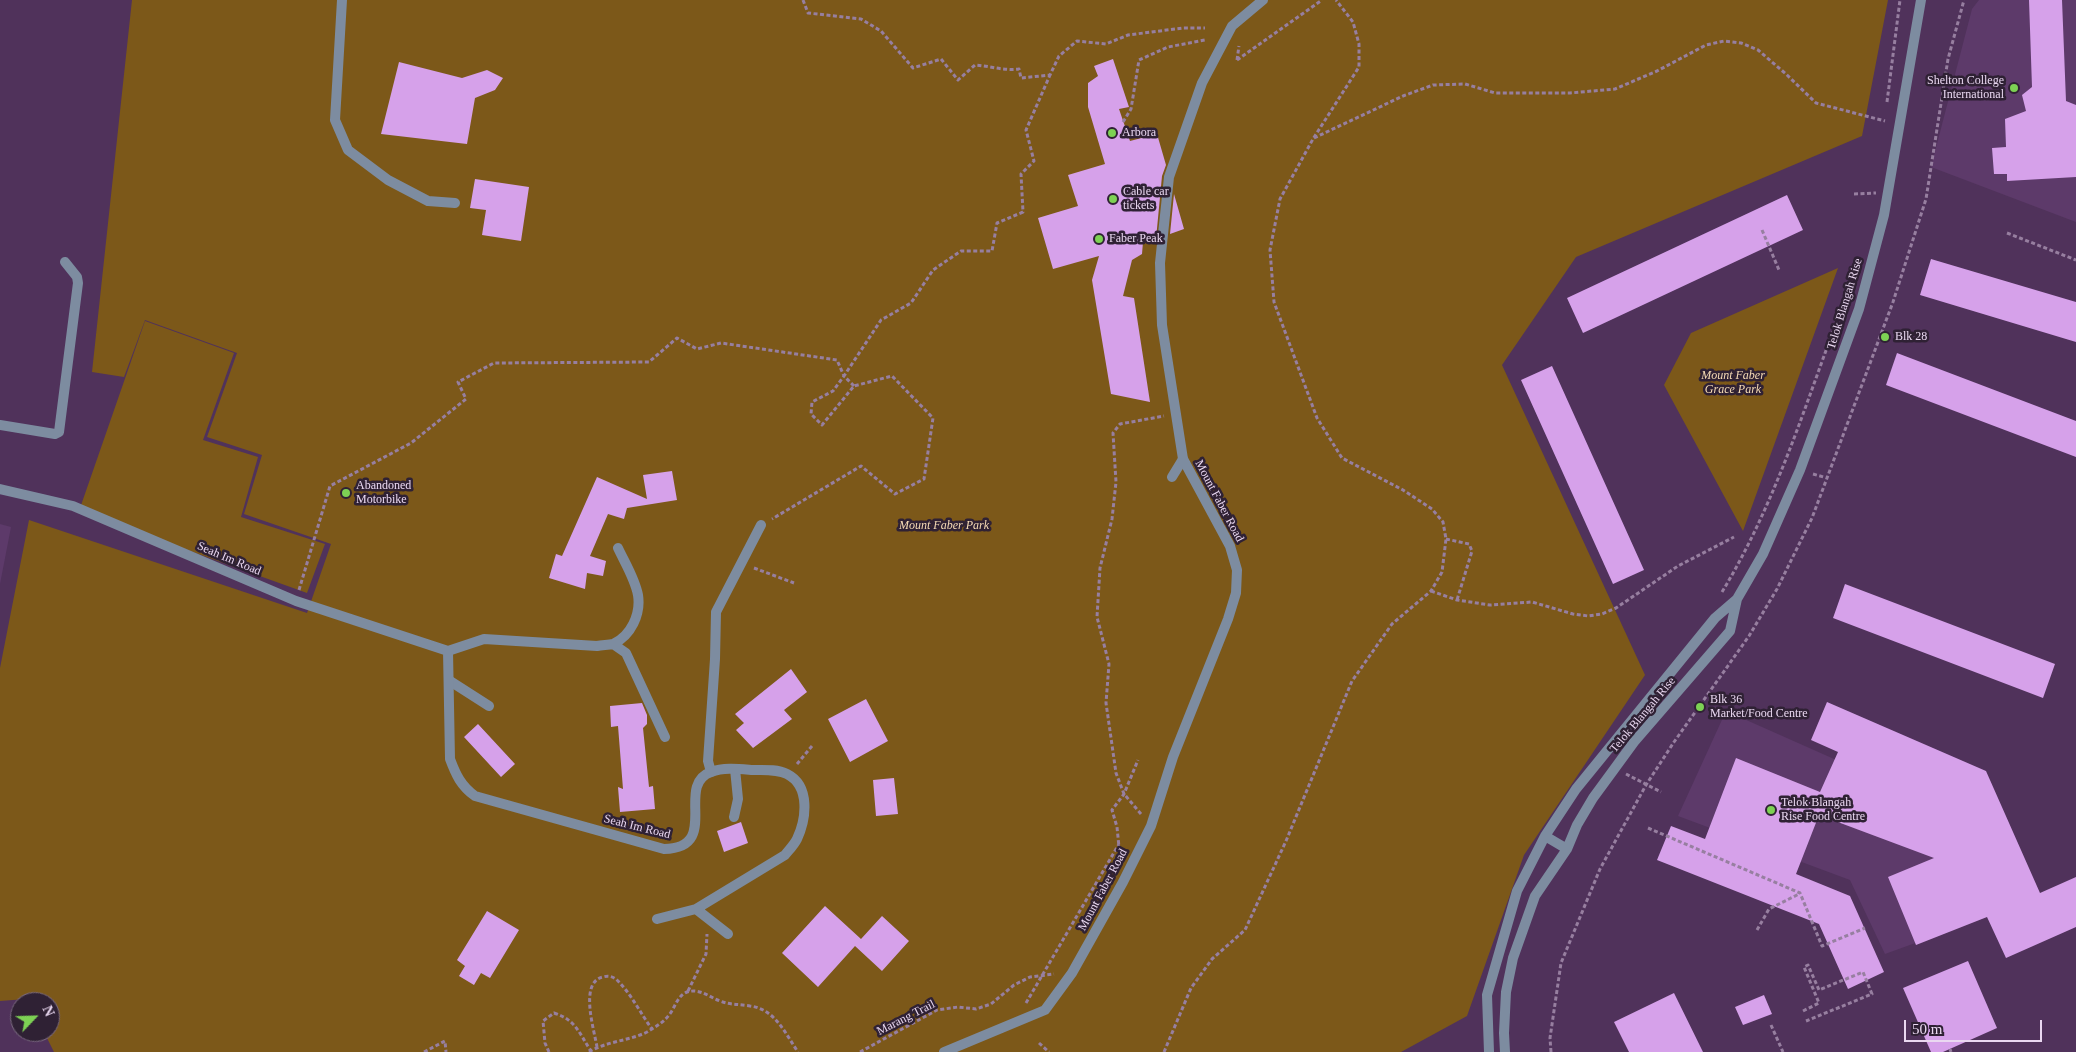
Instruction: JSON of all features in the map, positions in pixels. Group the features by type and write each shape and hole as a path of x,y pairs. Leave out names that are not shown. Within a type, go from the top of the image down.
{"street":[{"path":"342,0 335,120 348,150 388,180 428,201 455,204"},
{"name":"Mount Faber Road","path":"944,1052 1045,1010 1072,973 1123,882 1151,826 1173,757 1228,619 1236,593 1237,570 1230,546 1183,460 1162,325 1160,263 1169,177 1202,83 1232,26 1264,0"},
{"name":"Telok Blangah Rise","path":"1489,1052 1487,995 1517,891 1545,836 1576,789 1715,618 1737,598 1763,554 1800,470 1859,308 1884,215 1921,0"},
{"path":"0,425 55,434 59,432 78,283 77,277 65,262"},
{"path":"1172,477 1183,460"},
{"name":"Seah Im Road","path":"0,489 73,506 296,601 448,651 450,759 456,775 464,788 475,796 664,849 673,849 688,841 693,835 696,826 695,794 703,777 711,772"},
{"path":"657,919 696,909 785,855 796,841 802,826 804,798 802,789 796,780 788,774 779,771 735,768 711,772 708,761 715,659 716,612 761,525"},
{"path":"448,651 484,639 597,646 612,644 627,634 638,612 638,596 618,548"},
{"name":"Telok Blangah Rise","path":"1505,1052 1506,992 1513,958 1536,896 1567,849 1581,818 1634,742 1730,631 1737,598"},
{"path":"612,644 626,653 664,737"},
{"path":"450,681 489,706"},
{"path":"734,817 738,799 735,768"},
{"path":"1545,836 1567,849"},
{"path":"696,909 728,934"}],"path":[{"path":"803,0 808,13 861,19 881,31 913,68 941,59 958,80 975,65 993,66 1008,71 1019,69 1021,78 1050,75"},
{"path":"1237,60 1322,0"},
{"path":"1164,1052 1191,988 1212,959 1245,930 1286,841 1352,681 1392,624 1431,591 1442,572 1446,539 1443,522 1432,509 1403,490 1342,458 1317,418 1274,302 1270,250 1280,198 1313,139 1359,67 1360,44 1353,22 1336,0"},
{"path":"1884,130 1900,0"},
{"path":"761,525 861,466 895,494 924,480 934,418 892,376 854,386 822,425 811,414 812,402 833,390 881,320 911,303 933,270 961,251 992,251 997,223 1023,212 1021,174 1034,161 1026,130 1058,56 1077,42 1106,44 1128,35 1183,28 1205,28"},
{"path":"1123,122 1131,109 1139,60 1168,47 1205,40"},
{"path":"1313,139 1403,96 1433,85 1465,84 1495,93 1570,93 1615,89 1657,71 1706,45 1724,41 1742,43 1758,50 1816,103 1885,121"},
{"path":"1874,201 1877,184"},
{"path":"1854,194 1876,193"},
{"path":"1762,230 1779,270"},
{"path":"2007,233 2076,260"},
{"path":"1719,597 1748,545 1782,471 1850,285"},
{"path":"296,601 330,486 411,444 466,399 458,382 494,363 649,362 677,338 698,349 721,343 837,360 844,376 854,386"},
{"path":"1151,826 1124,794 1115,764 1106,703 1109,664 1097,617 1100,568 1112,519 1116,482 1113,433 1120,424 1171,415"},
{"path":"1431,591 1457,600 1490,605 1532,602 1573,614 1588,616 1602,614 1616,608 1678,566 1734,537"},
{"path":"1446,539 1469,544 1472,551 1457,600"},
{"path":"742,564 794,583"},
{"path":"794,767 812,746"},
{"path":"1022,1010 1119,844 1112,810 1124,794 1138,760"},
{"path":"1615,768 1661,792"},
{"path":"1648,828 1800,893 1822,946 1865,928"},
{"path":"1551,1052 1550,1038 1561,962 1600,869"},
{"path":"1757,930 1770,910 1800,893"},
{"path":"549,1052 545,1043 543,1020 554,1014 566,1017 575,1026 590,1052 597,1047 637,1037 662,1022 670,1014 679,998 688,992 706,954 707,919"},
{"path":"1803,1011 1819,1003 1804,967 1808,965 1819,990 1863,972 1872,994 1806,1021"},
{"name":"Marang Trail","path":"860,1052 937,1010 958,1006 976,1009 991,1004 1014,984 1030,977 1041,975"},
{"path":"597,1047 589,992 593,982 602,977 608,976 618,980 652,1029"},
{"path":"688,992 700,992 719,1001 760,1008 770,1013 777,1020 798,1052"},
{"path":"1771,1025 1783,1052"},
{"path":"424,1052 445,1041 446,1052"},
{"path":"1039,1043 1049,1052"}],"shaded area":[{"name":"Shelton College International","path":"1979,0 2076,0 2076,222 1931,167 1972,9"},
{"path":"0,524 11,527 0,584"},
{"path":"1726,711 1949,810 1987,917 1885,954 1850,880 1678,816"}],"green space":[{"name":"Mount Faber Park","path":"132,0 1888,0 1862,136 1576,257 1502,365 1645,675 1524,855 1467,1016 1401,1052 54,1052 49,1042 60,1042 60,992 10,992 10,1000 0,1001 0,668 29,520 307,613 331,544 244,514 262,455 207,437 237,353 145,320 124,377 92,372"},
{"name":"Mount Faber Grace Park","path":"1838,268 1743,531 1664,385 1691,333"},
{"path":"145,321 234,353 203,440 258,457 241,517 325,544 307,593 79,511"}],"building":[{"path":"2029,0 2062,0 2066,101 2076,105 2076,177 2007,181 2007,174 1994,174 1992,148 2006,147 2005,119 2026,111 2022,95 2032,87"},
{"name":"Faber Peak","path":"1113,59 1129,107 1119,109 1130,141 1157,134 1166,165 1162,176 1156,239 1143,242 1142,254 1132,260 1123,296 1134,298 1150,402 1111,394 1092,280 1099,256 1053,269 1038,218 1078,206 1068,175 1105,164 1088,107 1088,83 1098,76 1094,66"},
{"path":"399,62 462,78 487,70 503,78 495,90 475,98 467,144 381,134"},
{"path":"475,179 529,187 521,241 482,235 486,210 470,208"},
{"path":"1174,194 1184,229 1170,234"},
{"path":"1787,195 1803,230 1583,333 1567,298"},
{"path":"1931,259 2076,302 2076,342 1920,295"},
{"path":"1897,353 2076,421 2076,457 1886,385"},
{"path":"1552,366 1644,570 1613,584 1521,380"},
{"path":"672,471 677,500 627,508 624,519 608,514 590,556 606,561 603,576 587,573 585,589 549,578 556,554 562,556 597,477 647,499 643,475"},
{"path":"1845,584 2055,664 2043,698 1833,618"},
{"path":"791,669 807,692 784,710 792,719 753,748 736,730 744,723 735,714"},
{"path":"866,699 888,741 850,762 828,719"},
{"path":"1827,702 1986,771 2040,893 2076,877 2076,927 2006,958 1987,917 1916,945 1888,877 1934,858 1819,815 1796,874 1850,896 1884,972 1848,989 1819,924 1657,860 1671,826 1705,839 1736,758 1820,792 1838,752 1811,740"},
{"path":"642,703 647,715 647,724 643,728 649,787 653,786 655,809 620,812 618,787 623,789 618,726 611,727 610,706"},
{"path":"478,724 515,764 501,777 464,737"},
{"path":"894,778 898,814 876,816 873,780"},
{"path":"741,822 748,843 724,852 717,831"},
{"path":"825,906 861,939 882,916 909,941 882,971 855,946 818,987 782,953"},
{"path":"487,911 519,930 490,978 481,973 474,985 459,976 465,966 457,960"},
{"path":"1968,961 1997,1028 1943,1052 1931,1052 1903,988"},
{"path":"1674,993 1703,1052 1629,1052 1614,1022"},
{"path":"1764,995 1772,1014 1743,1025 1735,1007"}],"place":[{"name":"Shelton College International","path":"2014,88"},
{"name":"Arbora","path":"1112,133"},
{"name":"Cable car tickets","path":"1113,199"},
{"name":"Faber Peak","path":"1099,239"},
{"name":"Blk 28","path":"1885,337"},
{"name":"Abandoned Motorbike","path":"346,493"},
{"name":"Blk 36 Market/Food Centre","path":"1700,707"},
{"name":"Telok Blangah Rise Food Centre","path":"1771,810"}]}
